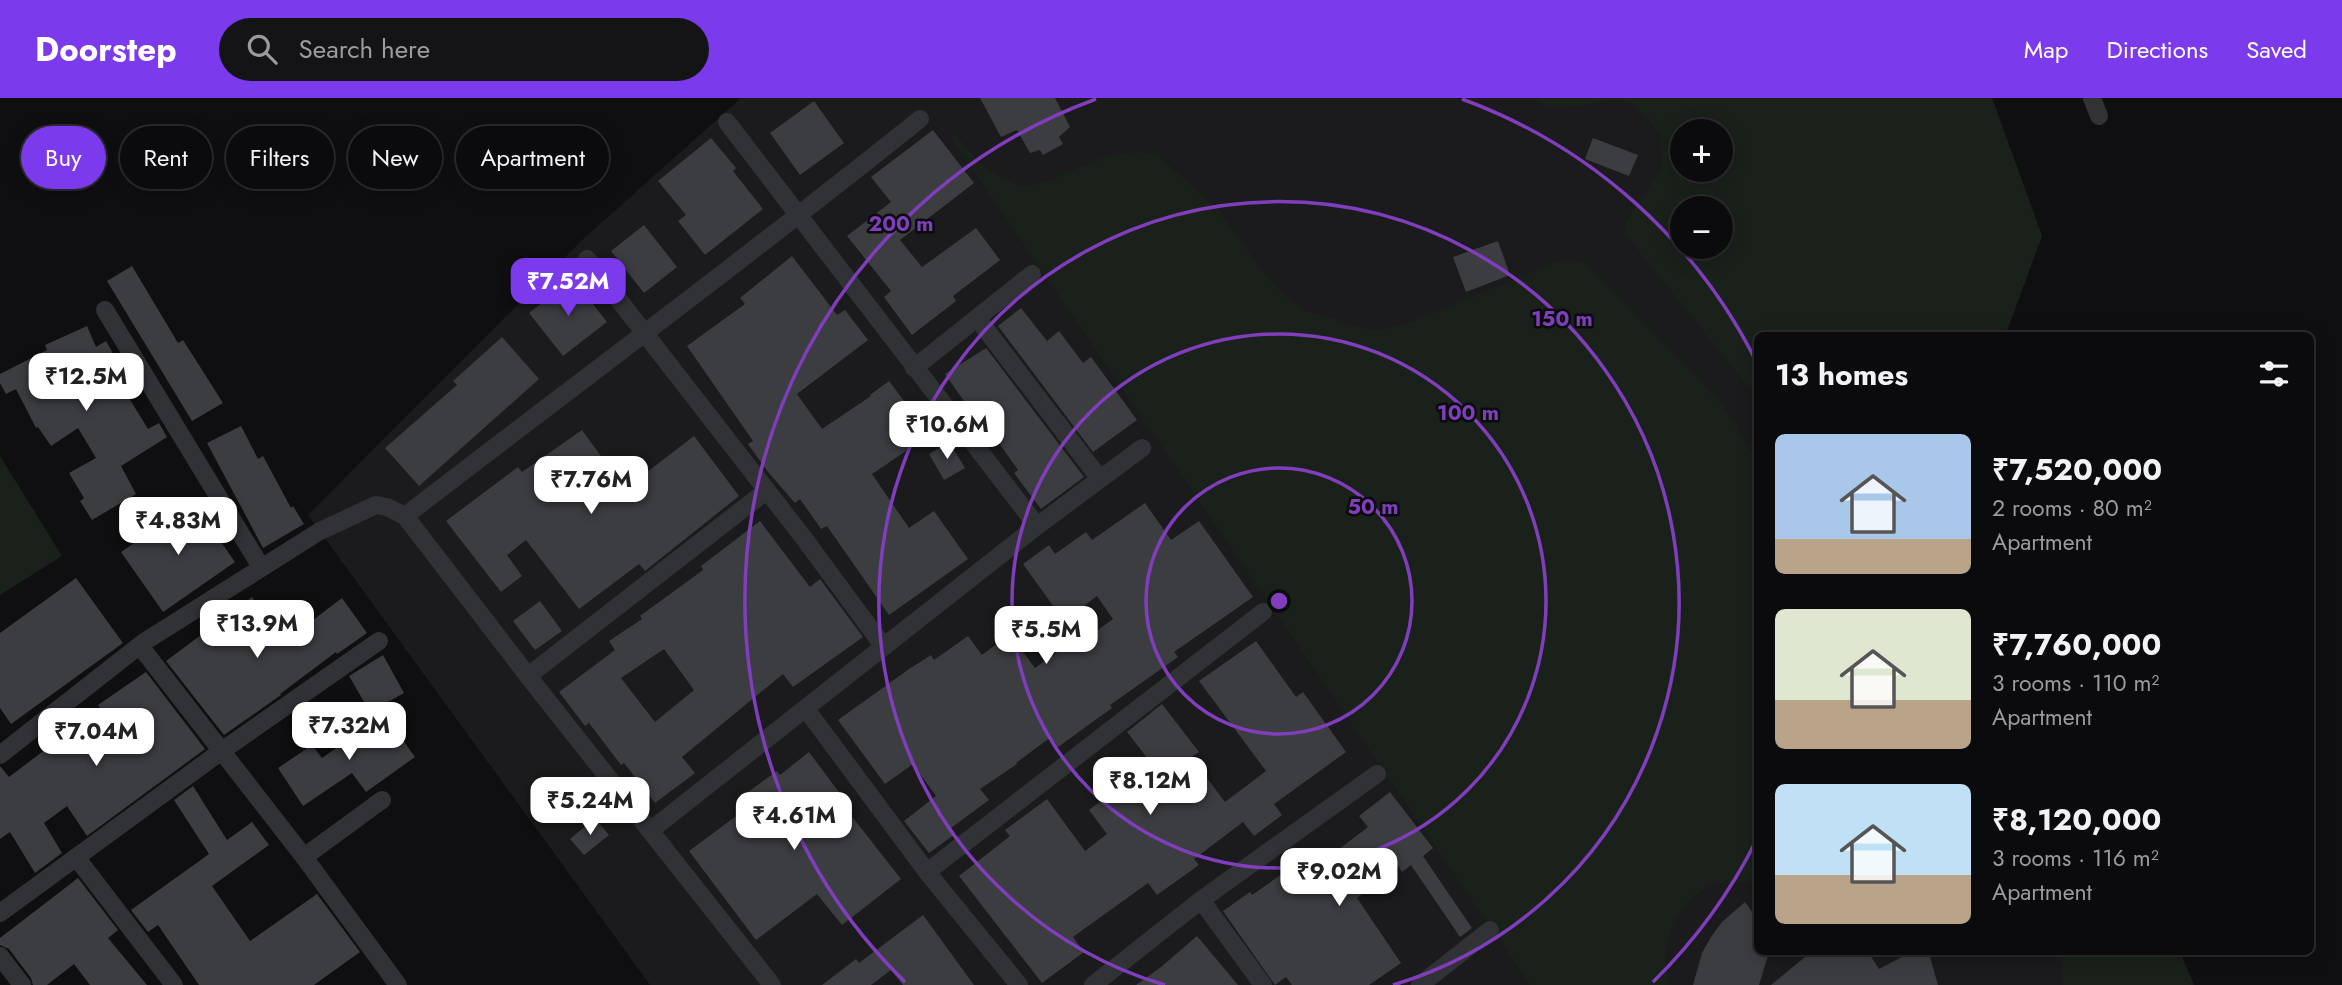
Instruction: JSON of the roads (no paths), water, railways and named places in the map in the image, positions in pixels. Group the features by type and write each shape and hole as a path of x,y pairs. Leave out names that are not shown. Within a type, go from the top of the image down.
{"street":[{"path":"2092,98 2099,116"},
{"path":"404,516 799,216 920,120"},
{"path":"727,122 1037,526"},
{"path":"587,259 884,647"},
{"path":"914,368 1032,274"},
{"path":"106,310 261,567"},
{"path":"977,318 1100,479"},
{"path":"651,830 1037,526 1142,447"},
{"path":"528,676 766,491"},
{"path":"0,755 140,646 261,567 320,531 376,505 387,507 404,516 772,985"},
{"path":"927,872 1263,612"},
{"path":"0,913 223,750 379,641"},
{"path":"140,646 223,750 398,985"},
{"path":"806,709 927,872 1019,985"},
{"path":"1093,985 1201,901 1377,774"},
{"path":"304,857 382,800"},
{"path":"76,858 174,985"},
{"path":"1201,901 1264,985"},
{"path":"1420,985 1490,930"},
{"path":"0,956 22,985"}]}
